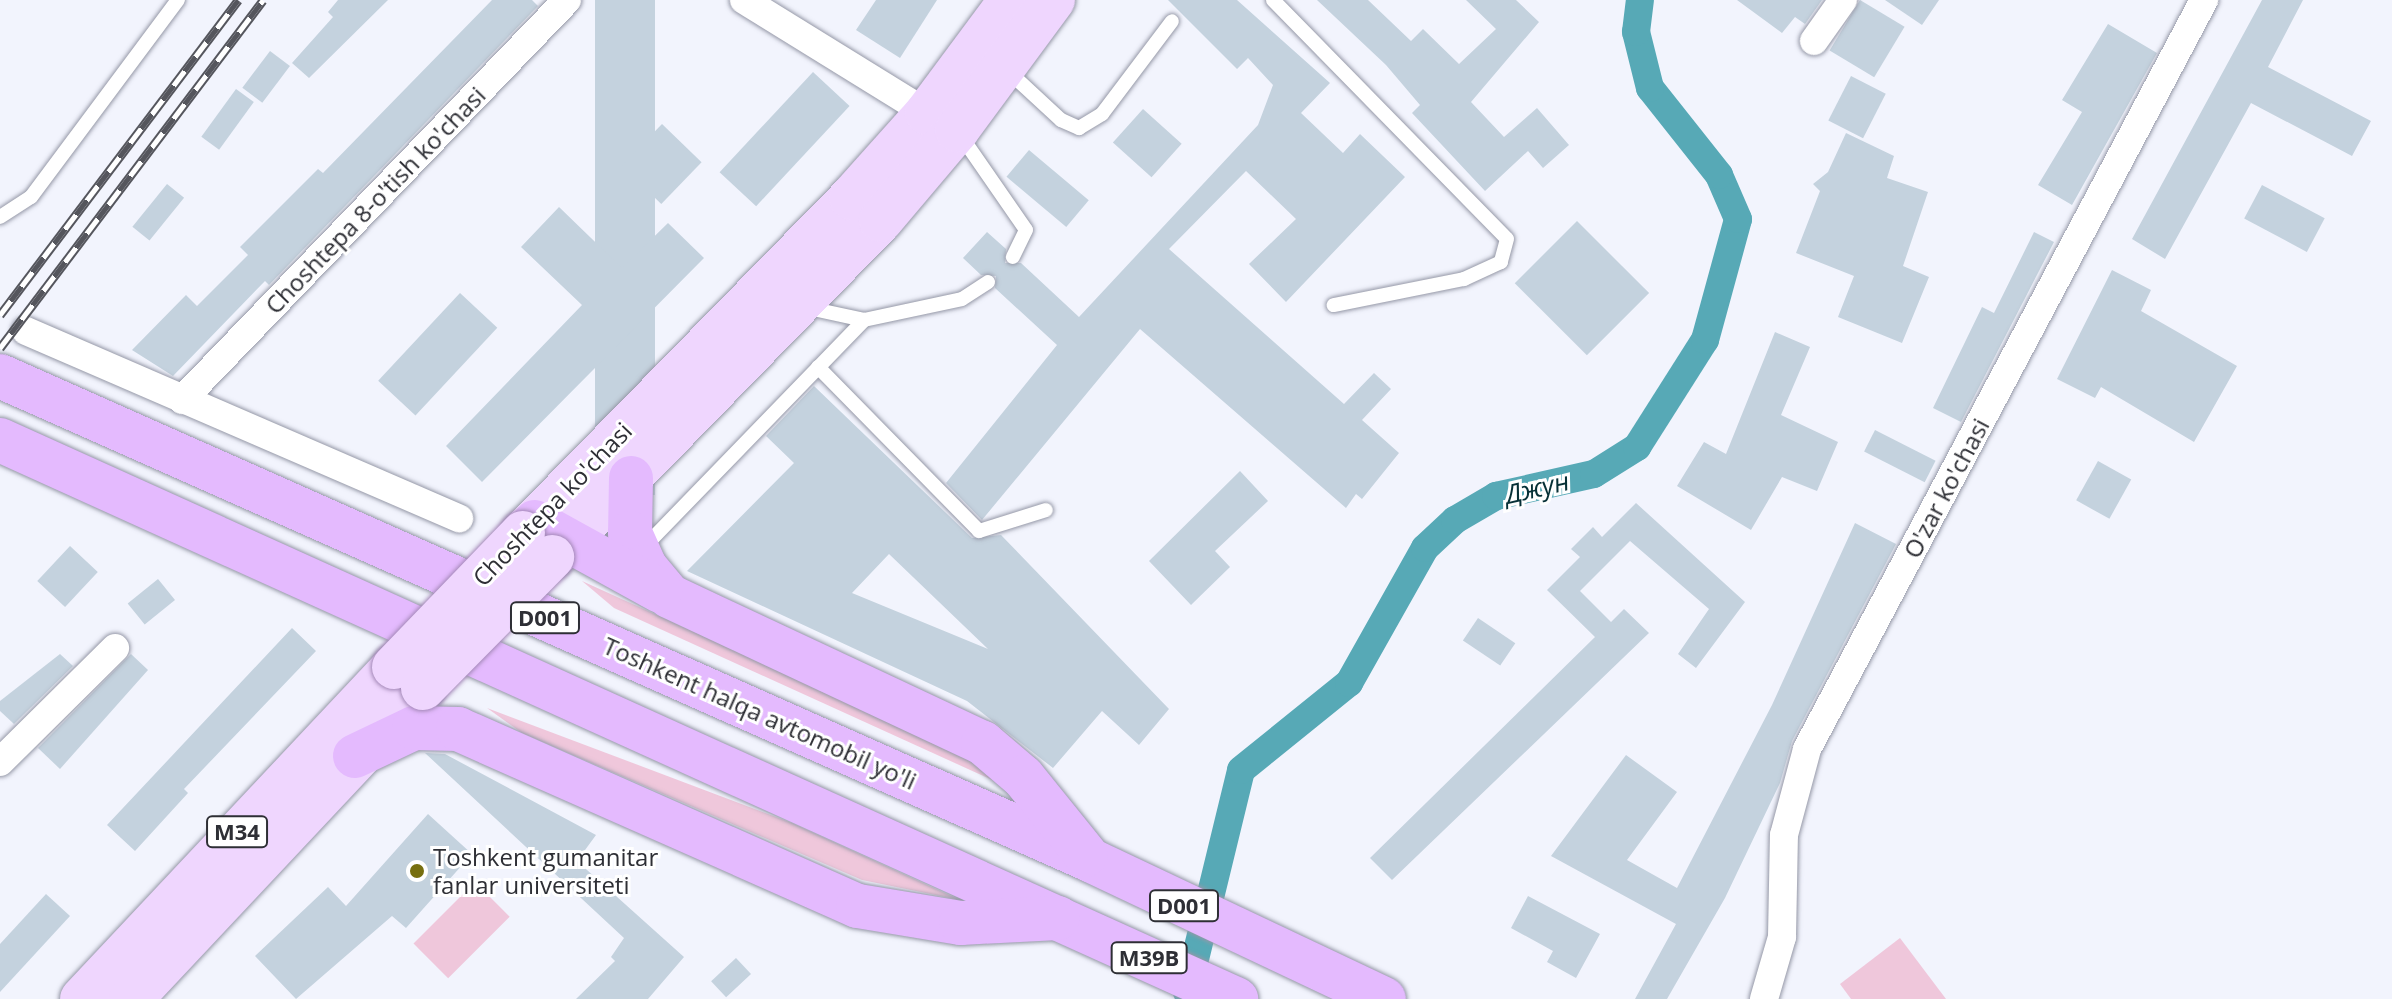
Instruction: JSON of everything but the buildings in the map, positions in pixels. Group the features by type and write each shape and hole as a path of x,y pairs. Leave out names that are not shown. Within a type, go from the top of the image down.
{"highway":[{"name":"Toshkent halqa avtomobil yo'li","path":"0,376 1090,860 1278,952 1384,999"},
{"name":"D001","path":"0,440 1063,917"},
{"path":"631,478 630,533 645,567 669,596"},
{"path":"544,539 983,743 1023,777 1090,860"},
{"path":"355,756 414,728 458,729 858,906 961,923 1063,917"},
{"name":"M39B","path":"1063,917 1236,999"}],"main road":[{"name":"Choshtepa ko'chasi","path":"544,539 631,478 800,306 942,122 1011,0"},
{"name":"Choshtepa ko'chasi","path":"82,999 544,539 942,122 1005,68 1053,0"},
{"name":"Choshtepa ko'chasi","path":"144,990 355,756 408,677"}],"street":[{"name":"Choshtepa 8-o'tish ko'chasi","path":"182,400 567,0"},
{"path":"744,0 942,122"},
{"path":"1814,41 1843,0"},
{"name":"O'zar ko'chasi","path":"1764,999 1782,937 1784,835 1807,749 2204,0"},
{"path":"26,331 459,518"},
{"path":"0,762 115,648"}],"lane":[{"path":"0,217 31,197 178,0"},
{"path":"1273,0 1507,239 1501,262 1464,279 1334,305"},
{"path":"1005,68 1061,120 1079,128 1102,114 1172,21"},
{"path":"942,122 1026,230 1013,257"},
{"path":"800,306 864,320 962,299 988,282"},
{"path":"650,541 864,320"},
{"path":"818,367 979,531 1046,510"}],"shaded area":[{"path":"582,581 973,759 1012,789 614,608"},
{"path":"487,708 792,823 960,900 862,880 522,733"},
{"path":"475,882 510,917 448,978 413,944"},
{"path":"1900,938 1946,999 1851,999 1840,984"}],"waterway":[{"name":"Джун","path":"1187,992 1241,770 1349,683 1425,548 1455,520 1496,496 1594,474 1637,447 1705,340 1738,219 1719,175 1650,88 1636,32 1640,0"}],"railway":[{"path":"0,315 238,0"},
{"path":"0,348 263,0"}],"place":[{"name":"Toshkent gumanitar fanlar universiteti","path":"417,871"}]}
